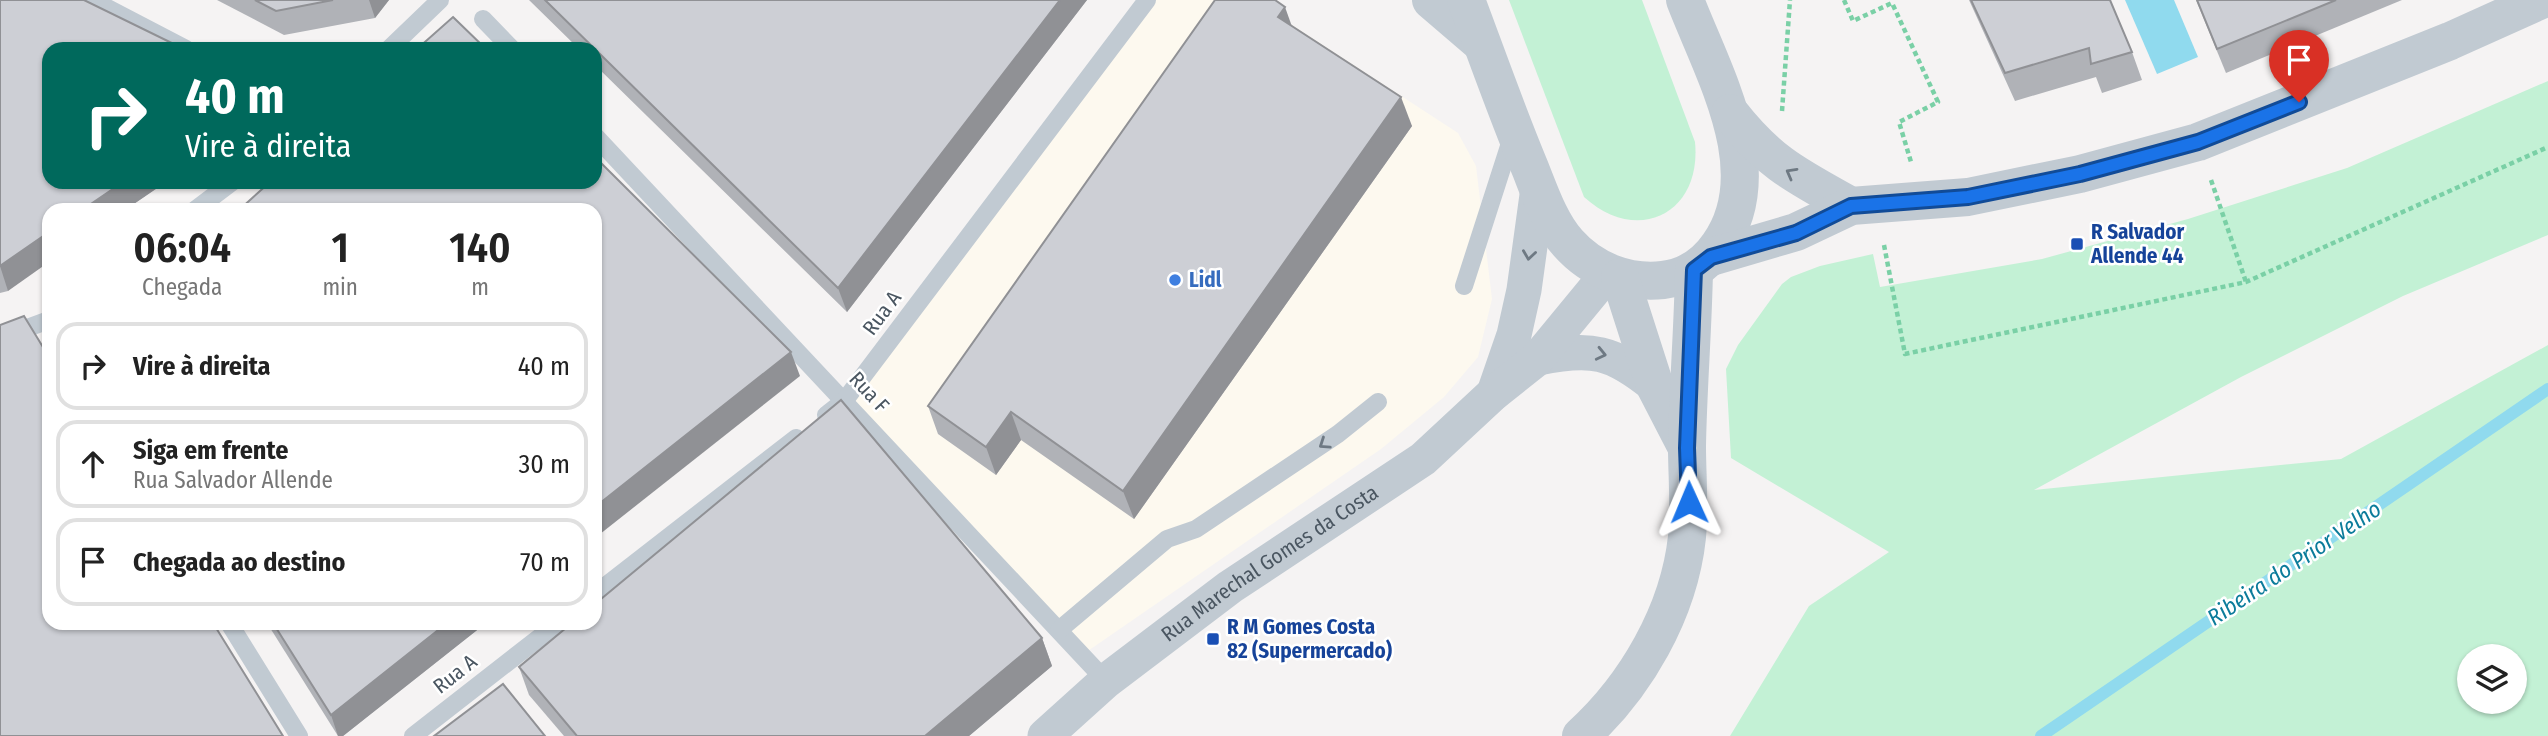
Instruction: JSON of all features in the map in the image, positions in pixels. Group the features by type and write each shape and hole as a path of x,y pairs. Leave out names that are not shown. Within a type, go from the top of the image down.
{"street":[{"path":"1431,0 1483,45"},
{"path":"1466,0 1538,188 1567,242 1585,259 1614,275 1641,281 1664,280 1702,264 1796,233 1851,206 1968,197 2080,174 2198,142 2450,41 2542,0"},
{"path":"1581,736 1609,710 1634,676 1673,596 1687,540 1690,483 1687,448 1702,264 1727,234 1738,205 1740,165 1727,110 1685,0"},
{"path":"1727,110 1751,139 1782,168 1851,206"},
{"name":"Rua Marechal Gomes da Costa","path":"1494,393 1514,335 1524,290 1538,188"},
{"path":"1614,275 1655,386 1687,448"},
{"name":"Rua Marechal Gomes da Costa","path":"1045,736 1106,681 1230,587 1423,459 1494,393 1538,358 1614,275"},
{"name":"Rua Marechal Gomes da Costa","path":"1538,358 1573,351 1603,352 1630,366 1655,386"}],"lane":[{"path":"92,0 173,42"},
{"path":"396,42 440,0"},
{"name":"Rua A","path":"602,589 845,400 1147,0"},
{"path":"483,19 505,42"},
{"path":"1464,286 1514,130"},
{"name":"Rua F","path":"602,143 1106,681"},
{"path":"204,203 223,189"},
{"path":"0,338 42,326"},
{"path":"1059,630 1167,539 1196,529 1338,434 1378,402"},
{"path":"233,630 299,736"},
{"name":"Rua A","path":"413,736 549,630"}],"path":[{"path":"1751,139 1782,110 1790,0"},
{"path":"1844,0 1853,21 1892,3 1938,102 1899,122 1922,200"},
{"path":"2198,142 2246,282"},
{"path":"1874,246 1884,245 1905,354 2246,282 2548,147"}],"shaded area":[{"path":"1147,0 1254,0 1458,133 1476,166 1492,299 1478,357 1444,397 1381,449 1082,655 845,400"}],"green space":[{"path":"1509,0 1642,0 1695,142 1694,167 1688,187 1677,204 1662,214 1645,220 1625,219 1605,212 1584,197"},
{"path":"2548,81 2548,235 2403,296 2241,377 2034,490 2341,459 2548,345 2548,736 1730,736 1809,606 1889,552 1731,458 1726,369 1738,345 1782,284 1791,277 1820,266 1873,254 1880,287 2042,259 2188,219 2347,168"}],"water":[{"path":"2125,0 2174,0 2198,57 2157,74"}],"building":[{"path":"0,0 84,0 170,42 42,42 42,189 113,189 92,203 42,203 42,237 0,266"},
{"path":"255,0 333,0 276,11"},
{"path":"545,0 1060,0 838,288 602,56 602,42 588,42"},
{"name":"Lidl","path":"1215,0 1275,0 1285,7 1278,17 1401,97 1123,491 1011,412 986,447 928,406"},
{"path":"1971,0 2110,0 2132,52 2091,64 2089,48 2005,73"},
{"path":"2197,0 2336,0 2217,49"},
{"path":"453,17 479,42 425,42"},
{"path":"602,164 791,352 602,501 602,203 247,203 262,189 602,189"},
{"path":"24,316 42,346 42,630 217,630 283,736 0,736 0,325"},
{"path":"841,400 1042,638 925,736 577,736 519,667 564,630 602,630 602,598"},
{"path":"277,630 438,630 331,715"},
{"path":"503,684 545,736 434,736"}],"waterway":[{"name":"Ribeira do Prior Velho","path":"2041,736 2548,389"}],"place":[{"name":"R Salvador Allende 44","path":"2077,244"},
{"name":"Lidl","path":"1175,280"},
{"name":"R M Gomes Costa 82 (Supermercado)","path":"1213,639"}],"route":[{"path":"1689,502 1687,448 1694,270 1711,257 1796,233 1851,206 1968,197 2080,174 2198,142 2299,102"}]}
